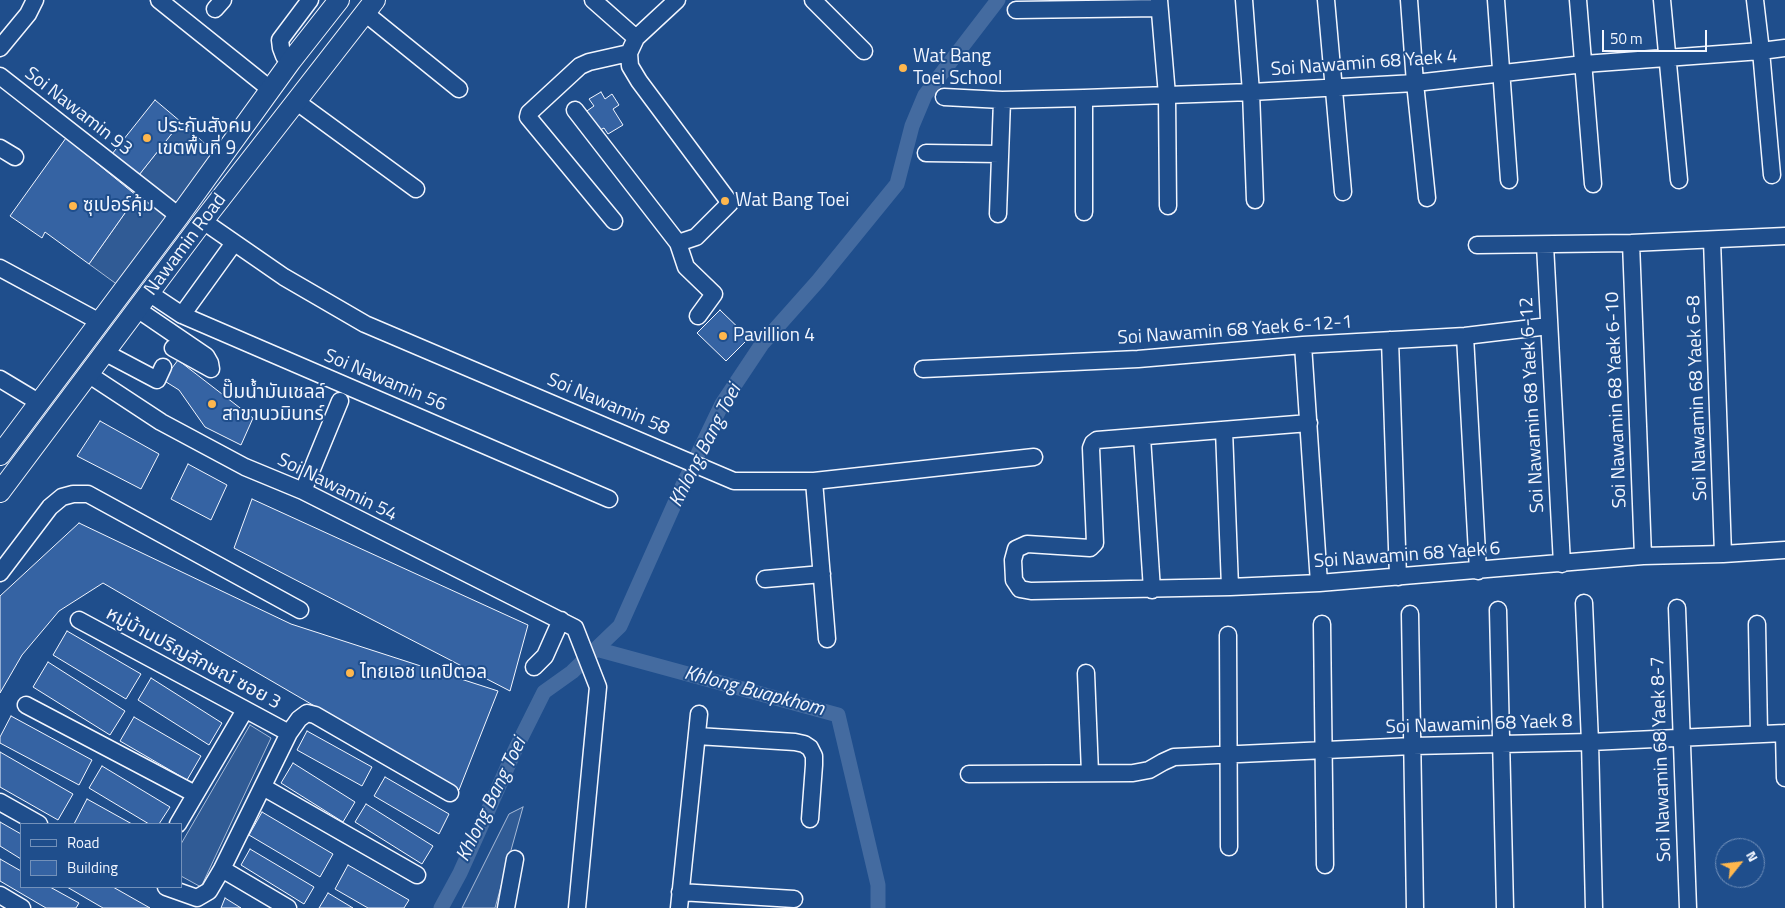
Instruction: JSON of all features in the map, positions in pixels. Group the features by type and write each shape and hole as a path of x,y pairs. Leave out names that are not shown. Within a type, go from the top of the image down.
{"main road":[{"name":"Nawamin Road","path":"0,455 179,216 270,89 339,0"},
{"name":"Nawamin Road","path":"0,492 203,221 370,6"},
{"path":"100,322 120,334"}],"street":[{"path":"0,48 28,14 35,0"},
{"path":"159,0 270,89"},
{"path":"291,61 284,56 280,48 280,40 310,0"},
{"path":"593,0 636,38"},
{"path":"677,0 636,38 629,53 630,66 638,81 730,204 696,237 678,243"},
{"path":"813,0 864,51"},
{"path":"1244,0 1251,92 1255,200"},
{"path":"1326,0 1343,192"},
{"path":"1410,0 1415,83 1427,198"},
{"path":"1496,0 1509,180"},
{"path":"1578,0 1593,184"},
{"path":"1662,0 1669,57 1679,180"},
{"path":"1755,0 1772,175"},
{"path":"1016,10 1159,4 1166,96 1168,206"},
{"path":"370,6 459,89"},
{"name":"Soi Nawamin 68 Yaek 4","path":"944,97 1002,100 1166,96 1415,83 1584,64 1785,48"},
{"path":"614,221 528,117 529,113 580,66 589,62 629,53"},
{"name":"Soi Nawamin 93","path":"0,76 179,216"},
{"path":"1084,98 1084,212"},
{"path":"998,214 1002,100"},
{"path":"297,102 416,189"},
{"path":"575,110 678,243 686,267 714,294 698,316"},
{"path":"0,148 15,157"},
{"path":"926,153 1000,154"},
{"name":"Soi Nawamin 58","path":"203,221 284,277 365,324 734,481 814,482 1034,458"},
{"path":"1477,245 1631,243 1785,236"},
{"name":"Soi Nawamin 68 Yaek 6-8","path":"1712,240 1723,554"},
{"path":"182,315 234,243"},
{"name":"Soi Nawamin 68 Yaek 6-10","path":"1631,243 1643,556"},
{"name":"Soi Nawamin 68 Yaek 6-12","path":"1545,244 1562,564"},
{"path":"0,268 100,322"},
{"name":"Soi Nawamin 56","path":"149,293 182,315 609,499"},
{"path":"137,309 206,356 211,369 173,348"},
{"name":"Soi Nawamin 68 Yaek 6-12-1","path":"923,369 1138,359 1465,336 1549,326"},
{"path":"1465,336 1478,571"},
{"path":"1390,340 1398,577"},
{"path":"1303,346 1319,584"},
{"path":"104,352 157,380 162,368"},
{"name":"Soi Nawamin 54","path":"88,374 161,422 245,467 303,491 568,624"},
{"path":"0,379 40,402"},
{"path":"303,491 340,401"},
{"path":"1152,590 1142,437 1308,423"},
{"path":"1224,430 1230,587"},
{"name":"Soi Nawamin 68 Yaek 6","path":"1142,437 1097,440 1093,443 1091,448 1095,543 1090,548 1027,544 1016,549 1013,560 1014,580 1020,589 1031,591 1152,590 1319,584 1643,556 1785,550"},
{"path":"814,482 827,639"},
{"path":"0,573 50,507 62,497 73,494 88,494 300,610"},
{"path":"765,579 822,574"},
{"path":"1584,603 1594,908"},
{"name":"Soi Nawamin 68 Yaek 8-7","path":"1677,608 1688,908"},
{"path":"1498,610 1505,908"},
{"path":"1410,614 1414,908"},
{"name":"หมู่บ้านปริญลักษณ์ ซอย 3","path":"78,620 245,710 290,732"},
{"path":"534,667 545,656 568,624 598,687 577,908"},
{"path":"1322,624 1322,751 1326,865"},
{"path":"1757,624 1759,733"},
{"path":"1228,636 1229,848"},
{"path":"969,774 1090,773 1086,673"},
{"path":"26,706 196,794"},
{"path":"179,823 245,710"},
{"path":"169,888 197,898 209,891 222,869 290,732 299,719 307,713 315,715 450,792"},
{"path":"699,714 679,900 794,899"},
{"path":"1785,733 1785,778"},
{"name":"Soi Nawamin 68 Yaek 8","path":"1090,773 1141,772 1174,757 1413,746 1590,742 1785,733"},
{"path":"697,736 795,742 810,748 814,756 810,819"},
{"path":"263,787 417,875"},
{"path":"0,802 37,823"},
{"path":"506,908 515,859"},
{"path":"222,869 288,908"},
{"path":"0,895 22,908"}],"shaded area":[{"path":"181,122 220,157 122,288 89,264 137,196 173,215 139,175"},
{"path":"250,725 271,738 201,887 182,877 182,842"},
{"path":"523,807 495,908 462,908 509,814"}],"building":[{"path":"601,92 605,99 612,94 619,105 613,109 623,125 608,134 604,128 596,132 584,113 594,106 589,99"},
{"name":"ประกันสังคม เขตพื้นที่ 9","path":"155,100 181,122 139,175 112,154"},
{"name":"ซุเปอร์คุ้ม","path":"66,138 137,196 89,264 45,232 42,238 10,216"},
{"name":"Pavillion 4","path":"720,310 749,338 726,361 697,333"},
{"name":"ปั๊มน้ำมันเชลล์ สาขานวมินทร์","path":"178,360 253,418 241,445 205,427 179,390 163,380"},
{"path":"100,421 159,454 141,489 77,456"},
{"path":"188,464 227,485 211,520 171,499"},
{"path":"252,499 528,625 510,691 234,548"},
{"name":"ไทยเอช แคปิตอล","path":"79,523 291,624 498,691 459,790 103,583 59,611 22,655 0,693 0,596"},
{"path":"67,631 141,674 126,699 53,655"},
{"path":"48,662 125,711 110,735 33,687"},
{"path":"151,678 222,723 209,745 138,700"},
{"path":"11,716 92,760 79,785 0,743 0,737"},
{"path":"134,717 201,756 187,780 120,741"},
{"path":"307,731 372,767 362,786 297,750"},
{"path":"0,752 73,794 58,820 0,787"},
{"path":"293,763 355,802 343,822 281,783"},
{"path":"102,766 170,807 160,823 147,823 89,788"},
{"path":"385,777 449,814 439,834 374,796"},
{"path":"87,799 130,823 75,823"},
{"path":"366,804 433,846 422,864 355,822"},
{"path":"262,812 333,854 320,877 249,835"},
{"path":"0,822 20,833 20,858 0,846"},
{"path":"250,849 314,887 304,904 241,865"},
{"path":"0,859 20,870 20,888 52,888 79,903 76,908 46,908 0,881"},
{"path":"348,865 409,900 404,908 368,908 335,889"},
{"path":"69,888 115,888 150,908 103,908"},
{"path":"328,893 353,908 319,908"},
{"path":"225,898 241,908 221,908"}],"waterway":[{"name":"Khlong Bang Toei","path":"441,908 460,873 516,748 544,692 572,672 620,626 682,487 722,404 762,344 818,281 897,184 912,126 925,95 998,0"},
{"name":"Khlong Buapkhom","path":"596,649 838,715 878,885 878,908"}],"place":[{"name":"Wat Bang Toei School","path":"903,68"},
{"name":"ประกันสังคม เขตพื้นที่ 9","path":"147,138"},
{"name":"Wat Bang Toei","path":"725,201"},
{"name":"ซุเปอร์คุ้ม","path":"73,206"},
{"name":"Pavillion 4","path":"723,336"},
{"name":"ปั๊มน้ำมันเชลล์ สาขานวมินทร์","path":"212,404"},
{"name":"ไทยเอช แคปิตอล","path":"350,673"}]}
